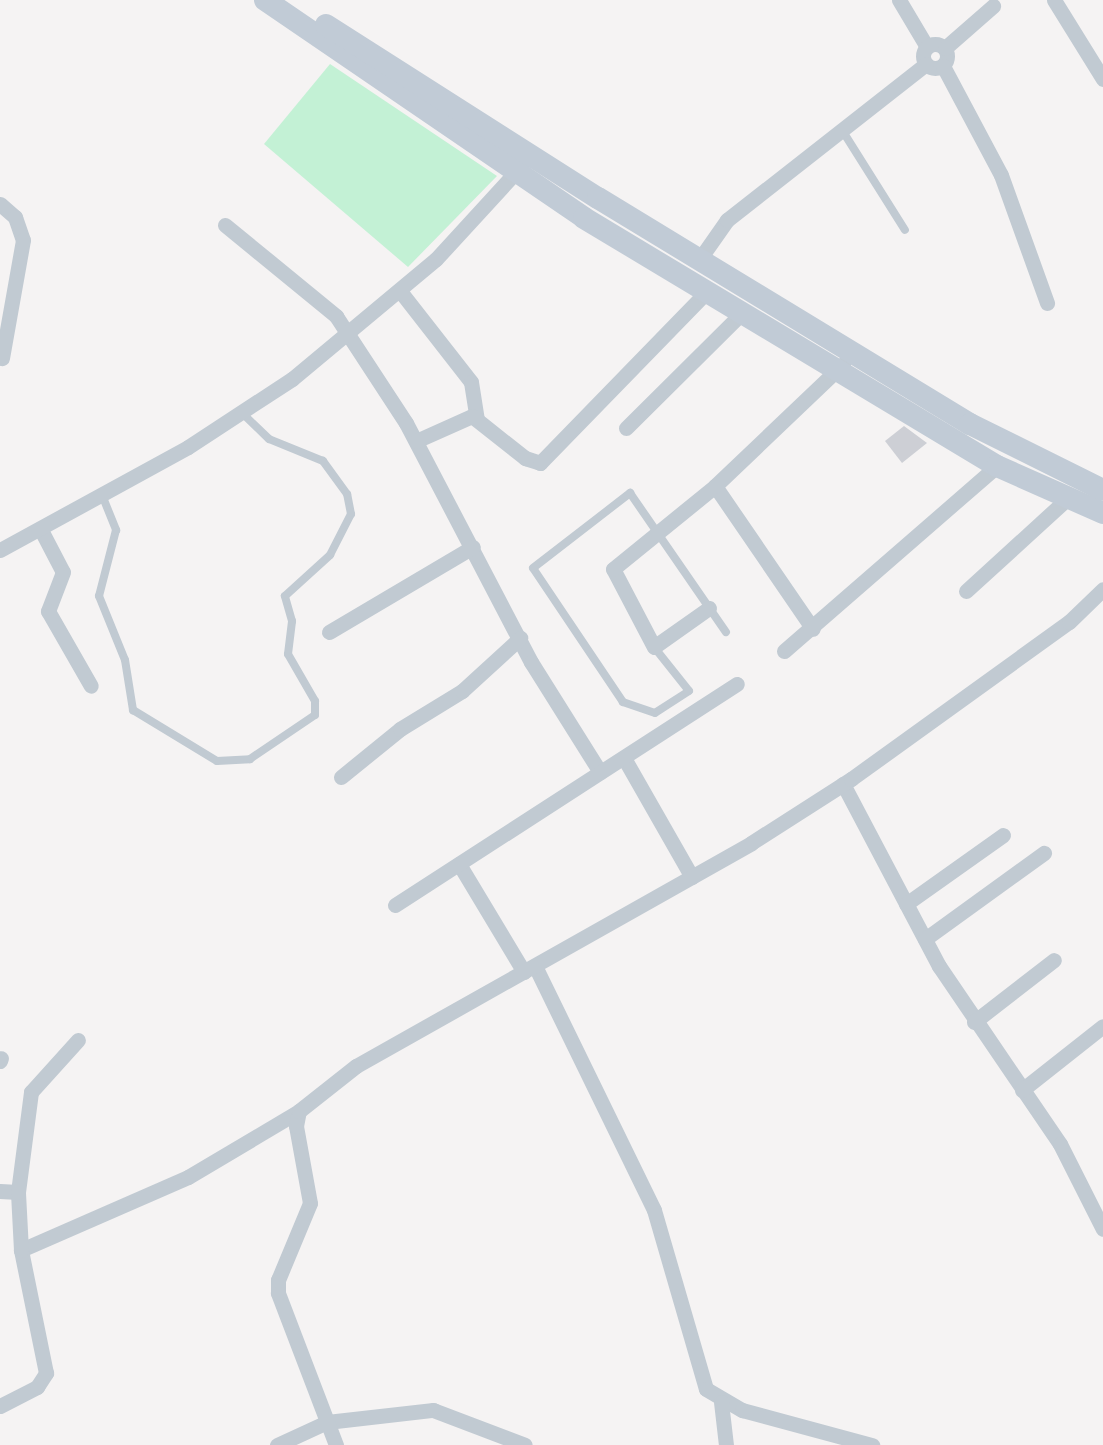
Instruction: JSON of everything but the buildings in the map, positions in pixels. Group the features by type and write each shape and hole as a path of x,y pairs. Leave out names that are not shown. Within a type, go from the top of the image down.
{"main road":[{"path":"265,0 516,175 707,291 743,312 846,360 1012,448 1103,490"},
{"path":"287,0 699,260 997,466 1103,513"}],"street":[{"path":"899,0 927,47 926,64"},
{"path":"1054,0 1103,79"},
{"path":"927,47 945,48 993,6"},
{"path":"945,48 944,66 1001,175 1047,303"},
{"path":"699,260 727,220 926,64 944,66"},
{"path":"0,550 41,530 241,412 348,335 400,291 516,175 528,153"},
{"path":"0,204 15,217 23,240 2,358"},
{"path":"225,225 321,300 348,335 416,441 520,638 600,772"},
{"path":"400,291 468,377 477,418 525,458 540,463 707,291"},
{"path":"626,428 743,312"},
{"path":"709,608 654,647 613,573 657,531 715,486 846,360"},
{"path":"416,441 477,418"},
{"path":"784,651 997,466"},
{"path":"715,486 813,628"},
{"path":"966,591 1068,498"},
{"path":"41,530 63,572 48,611 91,686"},
{"path":"329,632 473,547"},
{"path":"21,1250 188,1177 300,1111 356,1066 692,877 843,784 1069,622 1103,589"},
{"path":"340,777 400,729 462,691 520,638"},
{"path":"395,905 737,684"},
{"path":"624,758 692,877"},
{"path":"843,784 925,939 974,1022 1065,1153 1103,1229"},
{"path":"906,904 1003,835"},
{"path":"925,939 1044,853"},
{"path":"459,864 529,969 645,1189 696,1370 721,1402 726,1445"},
{"path":"974,1022 1054,960"},
{"path":"1022,1090 1103,1026"},
{"path":"0,1406 37,1387 46,1373 21,1250 18,1192 31,1092 78,1040"},
{"path":"300,1111 296,1126 310,1203 278,1280 278,1293 336,1445"},
{"path":"0,1191 18,1192"},
{"path":"721,1402 872,1445"},
{"path":"277,1445 327,1422 433,1410 525,1445"}],"lane":[{"path":"842,130 905,230"},
{"path":"102,495 116,530 99,596 128,671 133,710 217,761 250,759 315,715 315,701 288,654 292,621 285,596 330,555 351,514 347,494 323,461 269,439 241,412"},
{"path":"654,647 689,691 655,712 623,702 533,568 630,493 726,632"}],"green space":[{"path":"330,64 497,176 408,267 264,144"}]}
